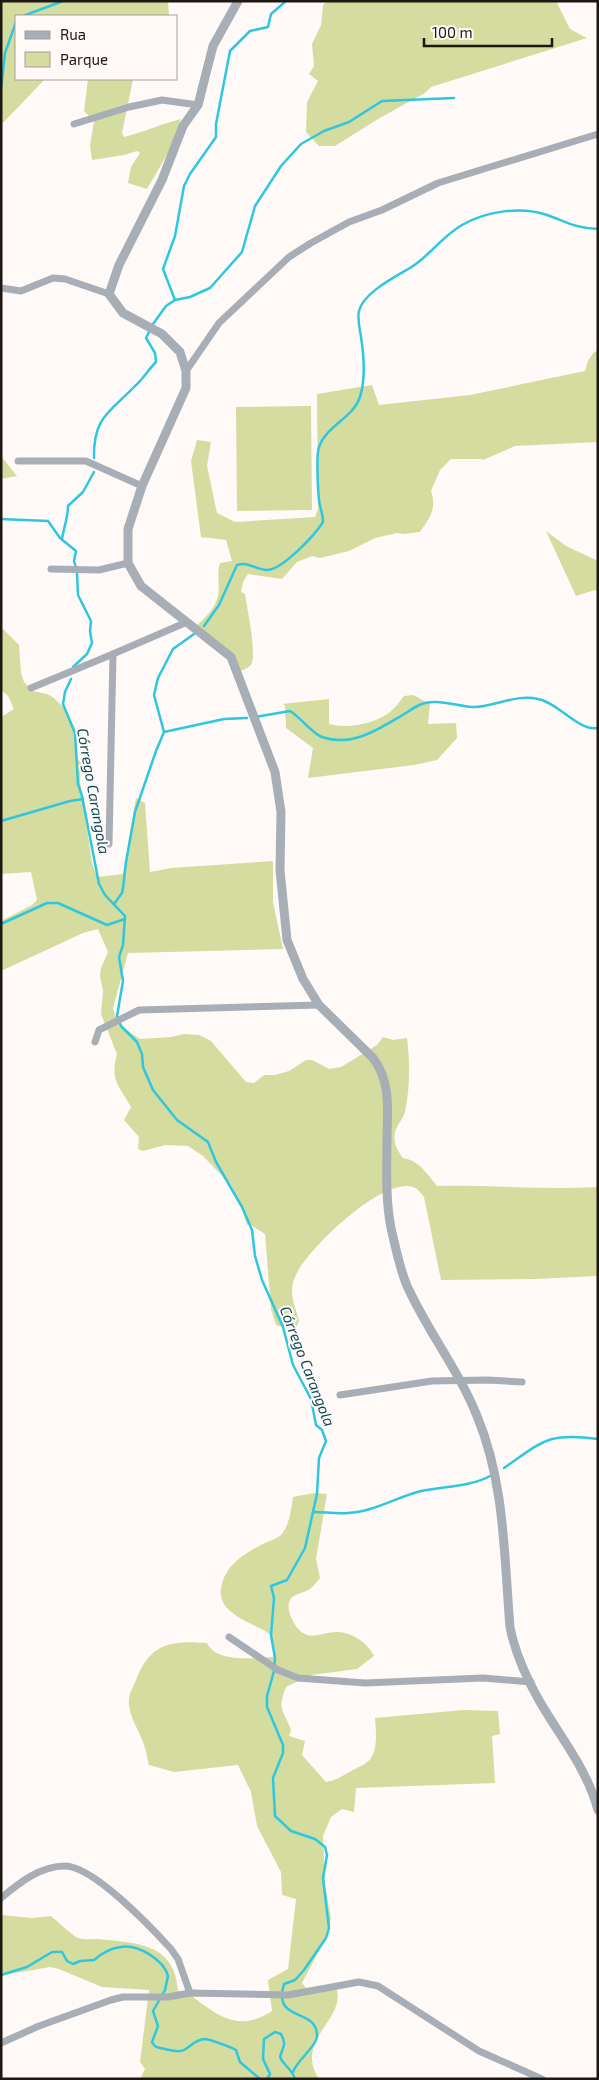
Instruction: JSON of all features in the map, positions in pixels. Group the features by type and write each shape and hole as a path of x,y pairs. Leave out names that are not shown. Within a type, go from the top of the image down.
{"street":[{"path":"109,294 119,265 162,180 183,126 198,105 213,46 238,1"},
{"path":"74,124 129,107 162,100 198,105"},
{"path":"186,371 219,323 289,257 311,243 349,222 382,210 438,183 598,134"},
{"path":"1,288 21,291 53,278 65,279 109,294 123,313 162,334 180,352 186,371 186,388 142,486 128,529 128,564 141,586 231,657 275,772 282,812 280,870 287,940 303,979 319,1005 380,1067 384,1079 388,1115 388,1200 394,1244 407,1288 460,1381 477,1415 493,1465 501,1510 510,1628 514,1647 539,1700 590,1784 598,1810"},
{"path":"18,461 86,460 142,486"},
{"path":"51,569 99,570 128,564"},
{"path":"31,688 187,622"},
{"path":"110,844 113,654"},
{"path":"95,1042 99,1030 139,1010 156,1008 319,1005"},
{"path":"340,1395 401,1385 460,1381 522,1382"},
{"path":"229,1637 278,1670 298,1678 365,1683 475,1678 502,1678 531,1682"},
{"path":"1,1898 28,1877 46,1869 63,1865 75,1866 84,1870 107,1888 171,1949 178,1959 190,1993"},
{"path":"1,2044 39,2026 123,1997 168,1997 190,1993 288,1995 359,1982 368,1983 384,1990 479,2051 542,2079"}],"green space":[{"path":"1,1 168,1 169,15 15,15 15,80 44,80 1,125"},
{"path":"327,1 556,1 570,29 587,38 431,87 425,93 335,146 319,146 306,132 307,102 318,81 309,74 314,66 312,44 321,25 323,5"},
{"path":"88,80 133,80 122,133 124,137 181,119 171,148 147,189 128,183 131,167 140,153 137,151 92,160 90,146 94,121 84,111"},
{"path":"598,351 598,442 515,446 483,460 451,459 440,470 431,491 433,497 432,513 420,532 397,533 375,538 349,551 320,558 312,556 297,562 282,579 248,574 243,582 241,592 245,594 252,634 253,660 251,665 240,671 195,627 216,603 220,563 232,561 226,540 201,537 191,461 197,440 211,442 207,466 217,513 235,522 315,517 318,509 317,394 372,385 379,405 470,395 585,371 588,361 594,352"},
{"path":"311,406 312,510 237,511 236,407"},
{"path":"1,456 17,476 1,479"},
{"path":"546,531 566,546 598,561 598,591 595,590 576,596"},
{"path":"1,627 19,645 21,673 24,682 33,691 47,694 54,698 64,708 74,727 76,756 81,763 80,782 92,863 97,877 123,874 136,798 145,803 150,872 171,868 273,861 273,902 283,949 128,953 113,1008 117,1021 140,1039 171,1037 184,1034 199,1035 211,1041 246,1082 254,1083 264,1075 275,1075 289,1071 306,1060 312,1060 329,1069 341,1067 377,1045 383,1037 393,1040 407,1038 408,1094 405,1112 397,1127 395,1137 396,1146 403,1158 418,1165 437,1186 598,1187 598,1276 441,1280 424,1197 413,1187 399,1187 383,1193 365,1204 329,1234 314,1250 302,1265 293,1283 293,1299 299,1321 295,1331 276,1325 271,1309 265,1234 249,1224 247,1225 241,1204 231,1185 203,1156 188,1146 165,1145 143,1151 138,1149 139,1137 124,1120 131,1107 116,1082 114,1070 117,1054 101,1014 103,991 100,976 101,968 108,952 98,929 83,933 1,971 1,921 32,905 37,900 31,872 1,874 1,717 14,709 8,696 1,690"},
{"path":"413,695 430,704 428,724 456,723 457,738 437,760 414,765 308,778 313,748 286,728 285,705 282,704 329,699 329,724 353,726 378,719 393,709 404,696"},
{"path":"314,1493 327,1494 316,1559 320,1578 310,1589 290,1600 290,1614 298,1628 304,1633 310,1635 337,1632 349,1634 366,1645 374,1656 357,1669 311,1675 286,1687 283,1695 282,1709 291,1730 289,1736 305,1741 302,1755 326,1782 341,1777 365,1764 370,1759 376,1743 375,1718 463,1710 498,1711 500,1734 492,1736 495,1783 356,1788 354,1812 342,1809 331,1817 323,1836 325,1885 331,1918 327,1936 302,1983 307,1989 334,1984 338,1996 336,2007 317,2039 313,2051 313,2064 319,2079 140,2079 145,2069 140,2062 149,1990 102,1987 50,1967 1,1977 1,1915 32,1918 51,1916 78,1938 125,1942 151,1948 161,1954 169,1963 175,1975 178,1991 185,1991 226,2018 236,2021 247,2021 259,2018 272,2011 268,1980 288,1969 296,1899 282,1895 281,1872 257,1826 251,1792 238,1765 174,1772 149,1765 143,1742 131,1715 129,1698 148,1658 163,1646 183,1642 207,1643 219,1654 227,1656 237,1658 273,1657 274,1649 271,1635 238,1617 228,1609 222,1600 221,1587 228,1570 233,1564 251,1550 282,1534 291,1512 293,1497"}],"waterway":[{"path":"26,15 63,1"},
{"path":"175,300 163,269 175,236 184,186 190,174 216,137 216,124 230,51 250,31 268,27 271,14 286,1"},
{"path":"1,89 5,53 15,25"},
{"path":"153,324 166,306 175,300 190,297 210,288 242,252 255,206 281,166 301,144 324,131 349,122 382,101 454,98"},
{"path":"204,626 219,605 237,565 245,564 263,570 273,568 298,551 323,522 319,503 318,451 327,433 352,411 360,397 364,367 358,314 367,298 380,286 424,258 454,230 482,216 504,211 537,212 577,226 598,229"},
{"path":"94,458 96,433 105,416 156,362 155,353 146,338 149,332"},
{"path":"62,539 68,506 83,492 94,472"},
{"name":"Córrego Carangola","path":"1,519 48,521 60,538 76,551 74,561 76,568"},
{"name":"Córrego Carangola","path":"73,667 87,654 92,643 91,621 78,595 77,573"},
{"path":"114,904 122,893 135,812 164,732 154,695 158,678 173,649 194,634"},
{"name":"Córrego Carangola","path":"71,679 65,692 63,704 75,733 78,784 99,884 105,895 125,916 123,945 119,957 123,981 117,1016 121,1026 137,1042 142,1054 143,1067 153,1090 177,1120 208,1142 216,1162 242,1207 252,1230 255,1256 262,1280 283,1327 293,1365 311,1399 316,1425 322,1430 326,1441 319,1458 317,1494 305,1548 287,1580 271,1586 274,1598 271,1635 275,1658 274,1671 267,1696 267,1707 283,1745 283,1753 273,1778 275,1816 291,1831 315,1839 325,1847 327,1855 323,1878 329,1928 326,1938 295,1980 284,1984 282,1996 284,2005 289,2010 311,2021 315,2027 317,2037 293,2072"},
{"path":"255,717 290,711 318,735 333,740 345,740 366,735 425,703 444,702 475,707 514,699 530,698 538,699 554,706 584,726 598,728"},
{"path":"164,732 224,719 247,718"},
{"path":"1,821 83,799"},
{"path":"1,924 47,903 58,903 107,925 125,919"},
{"path":"504,1468 528,1451 547,1441 568,1437 598,1439"},
{"path":"313,1512 339,1513 367,1510 421,1491 475,1482 492,1475"},
{"path":"1,1975 27,1967 52,1952 62,1952 67,1961 73,1964 80,1961 94,1960 106,1952 117,1948 135,1948 156,1959 166,1970 168,1976 165,1990 153,2011 158,2026 152,2042 155,2046 179,2051 196,2042 207,2039 236,2050 240,2062 260,2079"},
{"path":"267,2079 270,2074 263,2059 264,2039 275,2032 281,2034 284,2041 280,2057 295,2079"}]}
